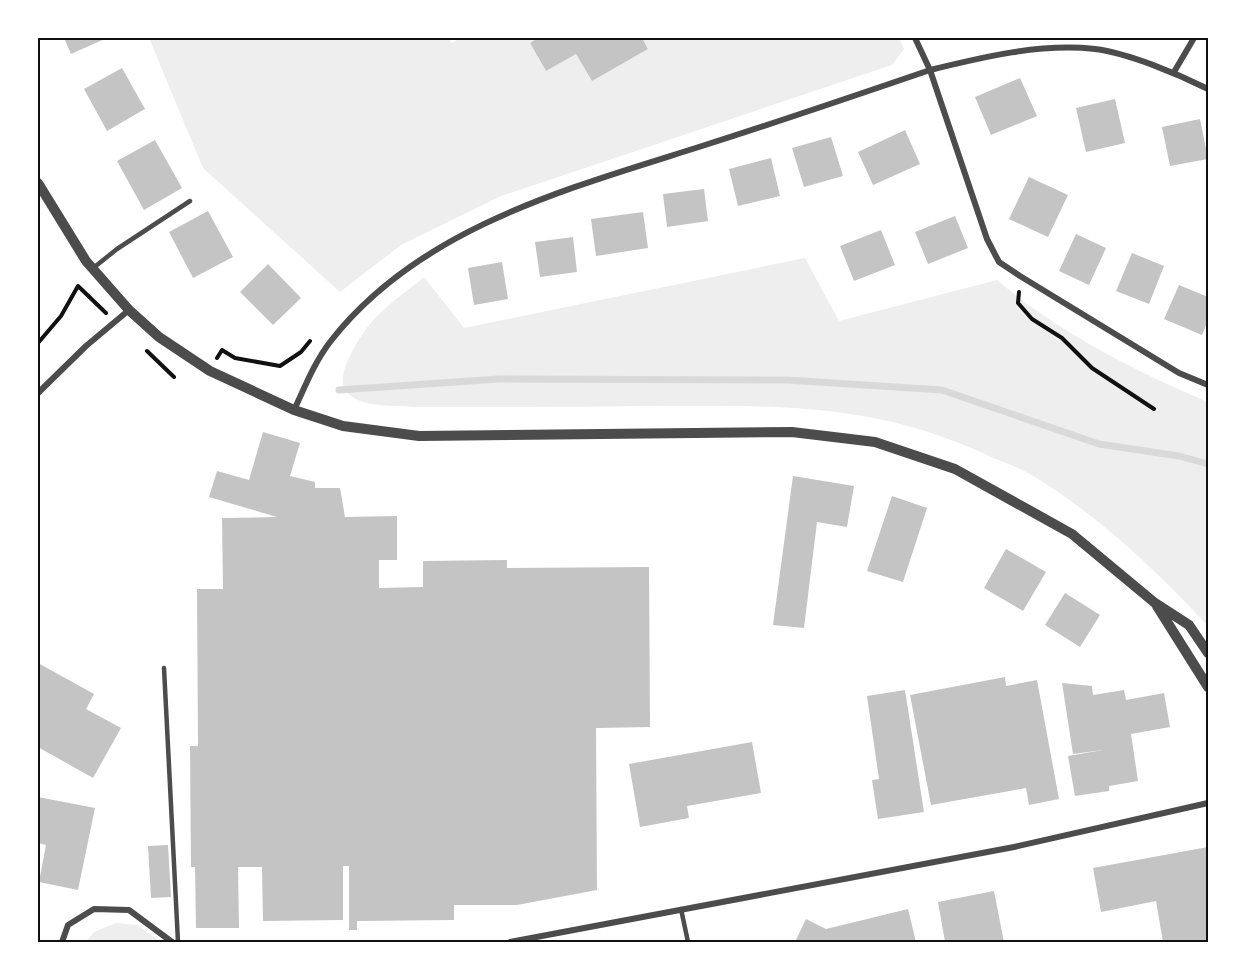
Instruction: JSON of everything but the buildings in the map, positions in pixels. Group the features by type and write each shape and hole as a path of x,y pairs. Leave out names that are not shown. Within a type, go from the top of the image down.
{"street":[{"path":"915,38 930,70 987,239 999,262 1179,373 1209,385"},
{"path":"1174,72 1194,38"},
{"path":"294,410 314,367 331,341 378,293 419,261 485,223 555,193 930,70 989,55 1047,49 1096,50 1174,72 1209,89"},
{"path":"38,183 92,269 129,310 159,337 210,371 294,410 343,426 419,436 792,432 875,442 955,469 1072,534 1155,603 1189,625 1209,653"},
{"path":"38,393 86,346 129,310"},
{"path":"1155,603 1209,687"},
{"path":"510,942 1014,847 1209,802"},
{"path":"62,942 68,925 94,909 129,910 172,942"}],"lane":[{"path":"92,269 117,249 190,201"},
{"path":"164,668 178,942"},
{"path":"681,909 688,942"}],"path":[{"path":"1020,276 1018,303 1032,319 1062,338 1092,368 1154,409"},
{"path":"38,343 61,316 78,286 90,298"},
{"path":"210,371 222,350 235,358 280,366 301,352"}],"shaded area":[{"path":"149,38 448,38 452,43 461,38 538,38 530,43 546,71 576,54 592,81 648,49 642,38 899,38 904,49 892,65 501,196 401,245 340,292 203,168"},
{"path":"805,258 839,321 997,280 1045,317 1098,349 1208,402 1208,626 1125,544 1055,490 1013,466 942,437 900,424 819,410 778,407 389,406 360,401 346,391 343,384 346,364 370,324 424,277 464,328"},
{"path":"116,923 137,925 161,942 86,942 94,932"}],"waterway":[{"path":"339,390 499,379 787,380 942,390 1099,444 1179,456 1208,464"}]}
